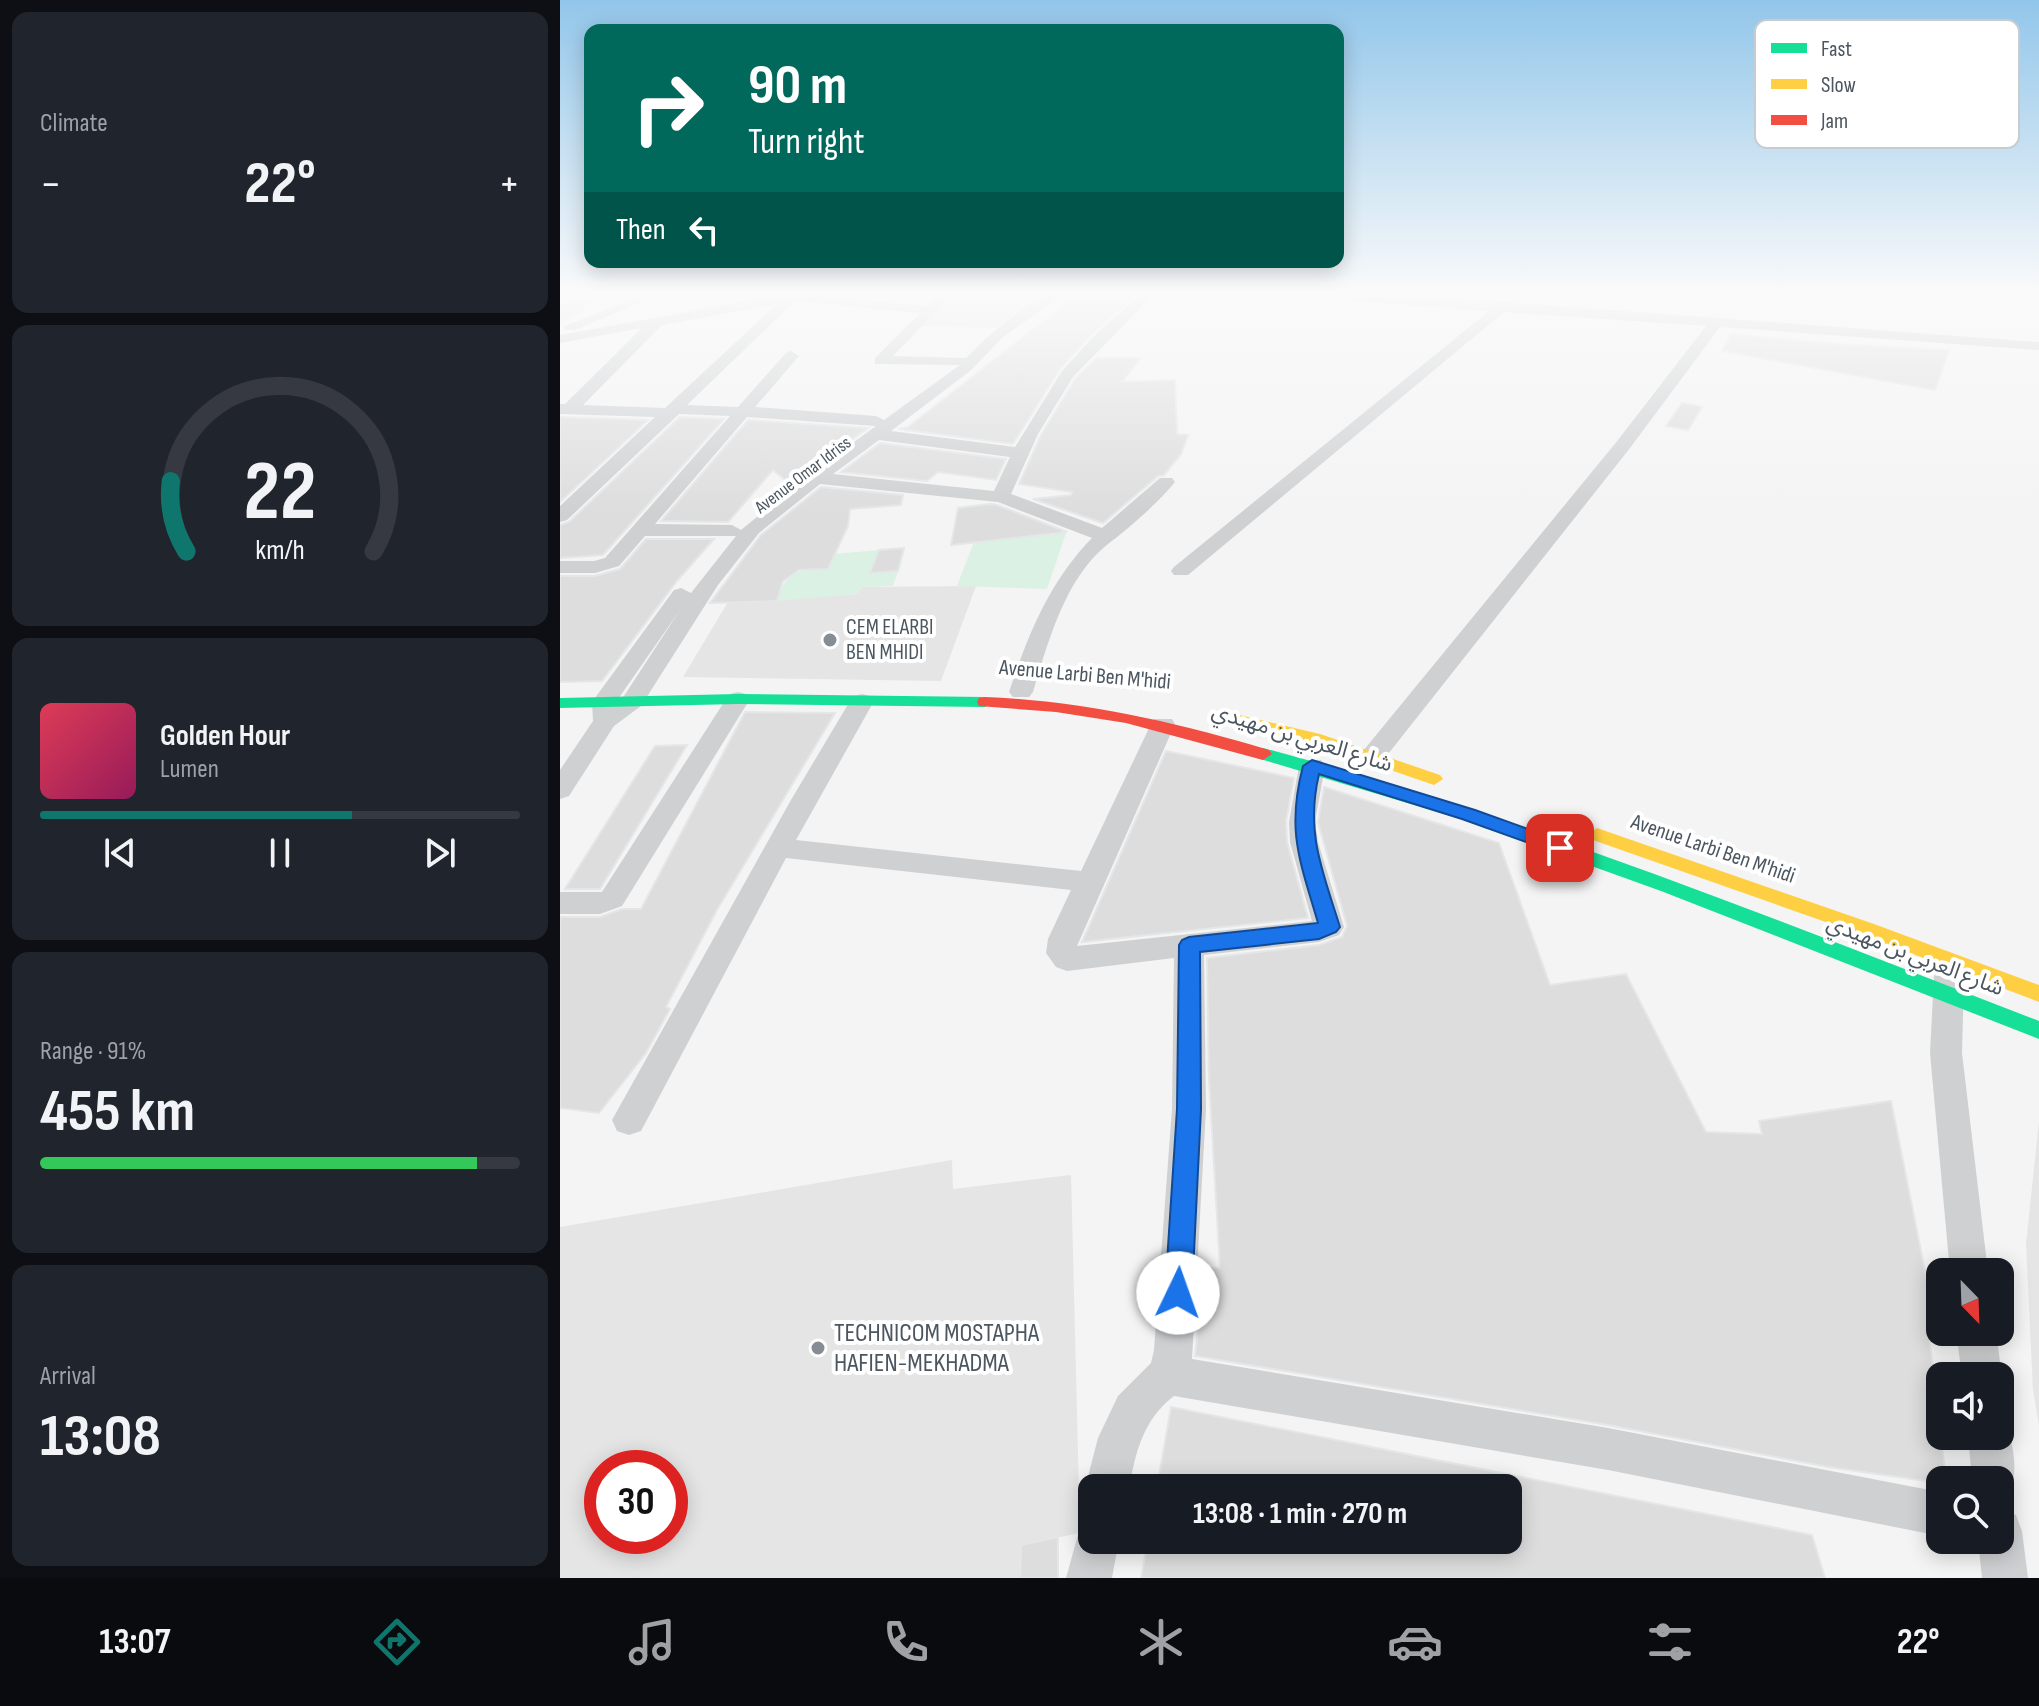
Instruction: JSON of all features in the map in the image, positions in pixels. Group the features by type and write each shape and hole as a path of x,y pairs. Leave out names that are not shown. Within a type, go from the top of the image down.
{"main road":[{"name":"Avenue Larbi Ben M'hidi","path":"560,690 607,704 638,695 1021,692 1138,701"},
{"name":"شارع العربي بن مهيدي","path":"638,695 1049,704 1163,724 1468,815 1656,882 1949,977 2039,1030"},
{"path":"560,703 607,704"},
{"path":"1211,714 1314,738 1446,784"},
{"name":"Avenue Larbi Ben M'hidi","path":"1582,829 1949,977 2039,994"}],"street":[{"path":"564,410 611,368"},
{"path":"560,516 718,368"},
{"path":"560,567 607,564 781,368"},
{"name":"Avenue Omar Idriss","path":"560,790 607,704 698,569 732,531 761,505 808,477 876,428 951,368"},
{"path":"876,428 965,368"},
{"path":"1001,497 1020,453 1047,406 1075,368"},
{"path":"1181,571 1428,368"},
{"path":"1372,757 1682,368"},
{"path":"560,392 587,392"},
{"path":"564,410 743,411 876,428 1020,453"},
{"path":"607,704 638,695 690,609 733,550 808,477 1001,497 1067,525 1107,537"},
{"path":"1021,692 1041,631 1082,560 1166,482"},
{"path":"639,530 732,531"},
{"path":"560,903 600,903 612,899 738,699"},
{"path":"629,1120 862,701"},
{"path":"1163,724 1063,939 1063,956 1072,959 1319,931 1329,927 1304,842 1304,796 1312,766"},
{"path":"778,848 1089,882"},
{"path":"1169,1375 1177,1324 1189,1109 1189,945"},
{"path":"1949,977 1946,1053 1968,1258"},
{"path":"1110,1474 1115,1448 1131,1408 1152,1386 1169,1375 1608,1449 1926,1511"},
{"path":"1089,1578 1094,1554"},
{"path":"2002,1554 2005,1578"}],"shaded area":[{"name":"CEM ELARBI BEN MHIDI","path":"976,586 941,681 683,677 728,602 857,594 862,587"},
{"path":"2039,1121 2039,1426 2033,1390 2026,1244"},
{"name":"TECHNICOM MOSTAPHA HAFIEN-MEKHADMA","path":"952,1160 953,1189 1071,1175 1078,1533 1021,1545 1020,1578 560,1578 560,1227"}],"green space":[{"path":"1066,533 1047,589 957,586 974,542"},
{"path":"879,550 870,572 898,571 893,586 862,587 857,594 777,601 785,583 795,573 828,569 835,554"}],"building":[{"path":"984,368 1061,368 1013,444 899,429 908,427"},
{"path":"1086,368 1133,368 1122,382 1175,380 1177,434 1188,435 1181,454 1164,475 1158,476 1103,523 1033,499 1071,495 1072,492 1019,484 1041,435 1075,379"},
{"path":"1813,368 1943,368 1935,390"},
{"path":"1682,403 1702,407 1688,430 1666,426"},
{"path":"560,417 648,420 560,502"},
{"path":"680,417 724,419 603,555 560,558 560,525 569,522"},
{"path":"748,420 868,428 812,469 799,471 795,477 797,480 791,485 773,470 728,522 661,521"},
{"path":"880,443 1006,459 996,480 938,472 927,481 841,472"},
{"path":"821,487 903,495 901,505 850,509 848,526 828,569 799,570 783,581 777,601 710,603 761,535"},
{"path":"990,504 1067,532 951,545 958,508"},
{"path":"646,539 714,539 677,581 602,681 560,682 560,576 595,576 620,569"},
{"path":"904,548 898,571 870,573 879,550"},
{"path":"745,712 835,713 717,910 666,1007 670,1009 646,1053 599,1113 560,1108 560,917 600,917 622,909 641,909"},
{"path":"687,745 600,889 565,889 655,746"},
{"path":"1166,751 1294,778 1286,821 1287,842 1308,918 1082,942"},
{"path":"1324,787 1499,843 1550,985 1626,974 1706,1132 1762,1134 1759,1121 1891,1101 1926,1276 1926,1346 1930,1346 1932,1362 1926,1362 1926,1450 1942,1450 1944,1466 1926,1466 1926,1481 1828,1467 1608,1425 1195,1356 1205,1268 1220,1268 1209,1079 1207,958 1319,945 1342,937 1347,926 1318,822"},
{"path":"1171,1407 1507,1474 1159,1474"},
{"path":"1522,1477 1812,1535 1825,1578 1141,1578 1145,1554 1522,1554"},
{"path":"1058,1537 1058,1578 1020,1578 1021,1545"}],"traffic: fast":[{"path":"560,703 738,699 985,702"},
{"path":"1263,754 1468,815 1668,886 2039,1030"}],"traffic: slow":[{"path":"1231,718 1314,738 1434,779"},
{"path":"1597,834 1867,929 2039,994"}],"traffic: jam":[{"path":"985,702 1021,703 1126,718 1263,754"}],"place":[{"name":"CEM ELARBI BEN MHIDI","path":"830,640"},
{"name":"TECHNICOM MOSTAPHA HAFIEN-MEKHADMA","path":"818,1348"}],"route":[{"path":"1178,1293 1189,1109 1189,945 1319,931 1329,927 1331,924 1304,842 1304,796 1312,766 1468,815 1560,848"}]}
